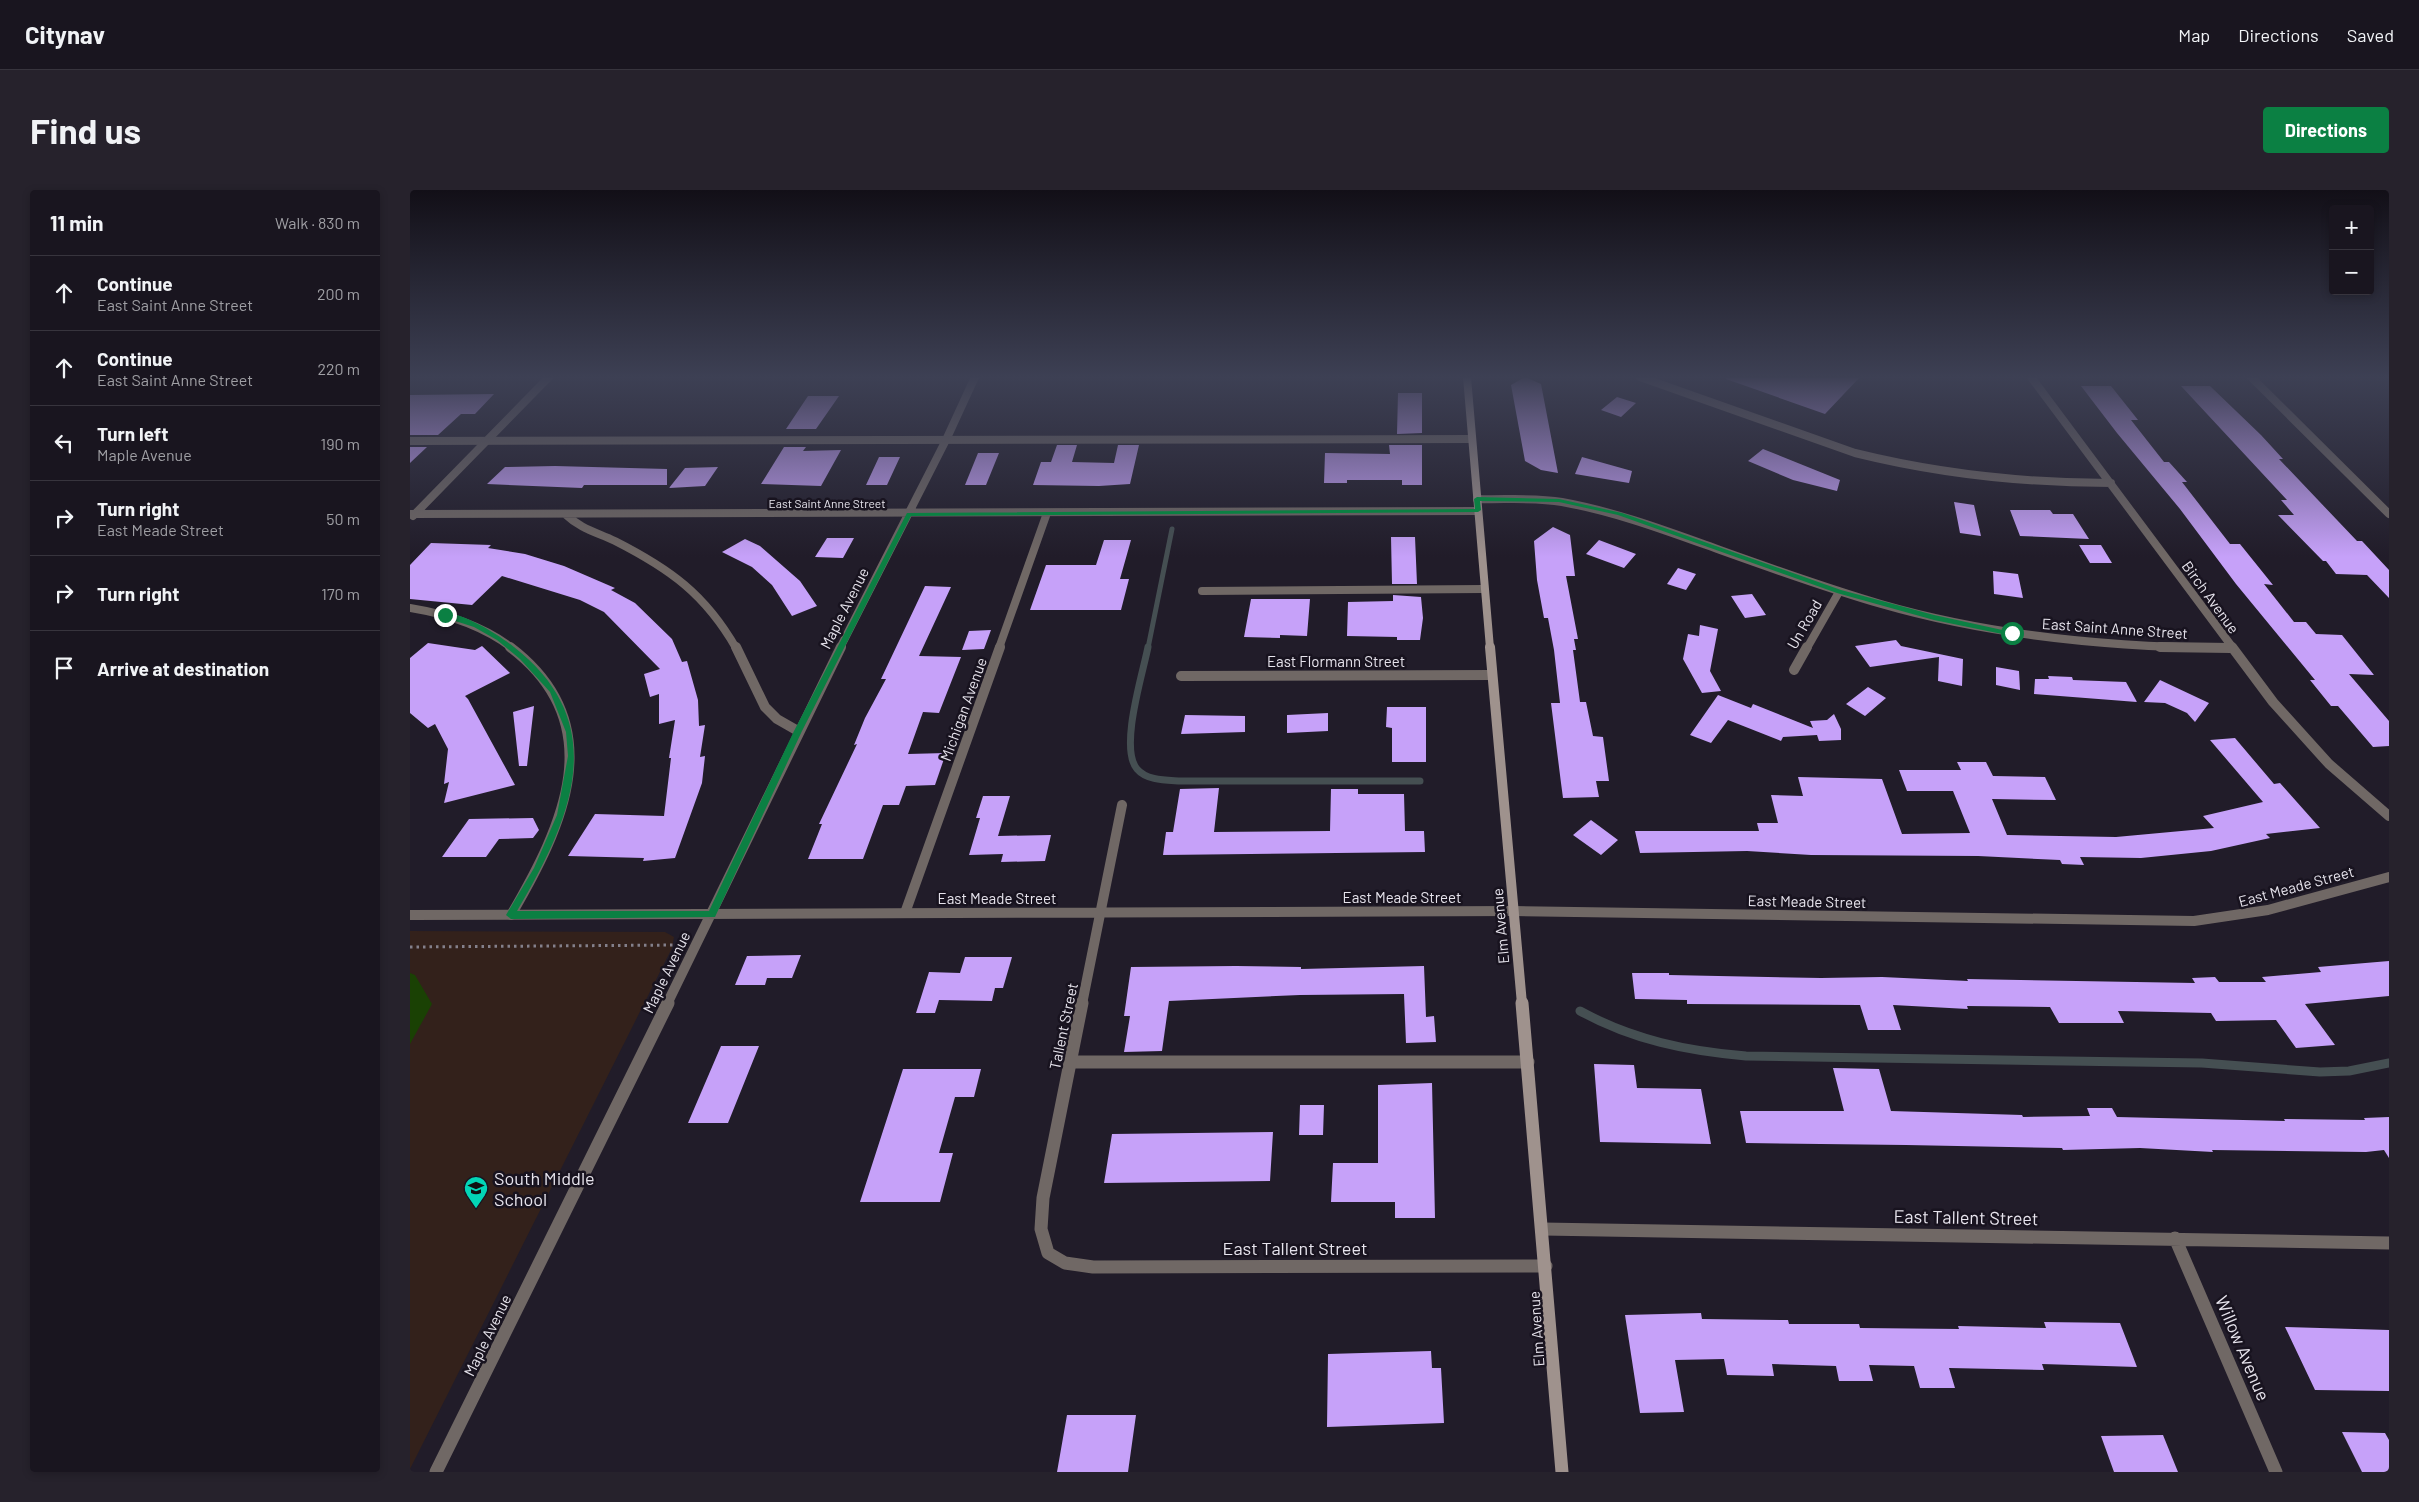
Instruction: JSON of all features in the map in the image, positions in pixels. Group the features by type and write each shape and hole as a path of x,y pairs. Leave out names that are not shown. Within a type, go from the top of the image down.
{"street":[{"path":"412,516 491,437"},
{"name":"Maple Avenue","path":"436,1472 712,915 798,731 947,437"},
{"path":"1812,437 1885,460 1982,478 2024,482 2110,483"},
{"name":"Birch Avenue","path":"2076,437 2231,648 2303,736 2329,764 2389,816"},
{"path":"2311,437 2389,514"},
{"path":"410,441 1472,439"},
{"name":"Elm Avenue","path":"1472,439 1543,1229 1562,1472"},
{"name":"East Saint Anne Street","path":"412,516 1047,513 1477,505 1559,500 1620,514 1839,592 1934,618 2012,633 2085,642 2166,648 2231,648"},
{"name":"Michigan Avenue","path":"904,913 1047,513"},
{"path":"565,514 578,526 614,540 667,570 700,597 720,620 737,649 765,707 777,719 798,731"},
{"path":"1202,591 1484,589"},
{"name":"Un Road","path":"1794,670 1839,592"},
{"path":"410,608 445,615 476,625 523,657 553,690 570,732 572,756 562,815 538,869 511,915"},
{"name":"East Flormann Street","path":"1181,676 1492,674"},
{"name":"Tallent Street","path":"1048,1253 1041,1229 1043,1198 1122,805"},
{"name":"East Meade Street","path":"410,915 1514,911 2194,921 2230,919 2260,913 2389,877"},
{"path":"1071,1062 1528,1062"},
{"name":"East Tallent Street","path":"1543,1229 2389,1243"},
{"name":"Willow Avenue","path":"2175,1238 2276,1472"},
{"name":"East Tallent Street","path":"1048,1253 1065,1263 1093,1267 1546,1266"}],"path":[{"path":"410,947 696,946"}],"shaded area":[{"name":"South Middle School","path":"410,931 665,932 674,937 672,948 410,1469"}],"green space":[{"path":"410,973 415,975 432,1004 410,1044"}],"building":[{"path":"1521,437 1551,437 1558,473 1541,470 1525,461"},
{"path":"2120,437 2144,437 2164,462 2169,462 2187,482 2182,482 2230,544 2240,544 2273,585 2264,584 2294,622 2306,622 2316,634 2342,635 2374,675 2349,674 2389,721 2389,746 2373,747 2338,706 2331,706 2310,680 2315,680 2236,584 2180,509"},
{"path":"2228,437 2263,437 2283,459 2279,459 2357,541 2362,541 2389,570 2389,598 2367,575 2336,574 2326,561 2323,561 2278,515 2294,515 2281,500 2287,500"},
{"path":"1057,445 1077,445 1072,462 1114,463 1118,445 1139,445 1130,484 1099,486 1033,485 1041,462 1051,462"},
{"path":"1389,445 1422,445 1422,485 1402,485 1402,480 1347,480 1347,483 1324,483 1325,453 1390,454"},
{"path":"410,447 427,447 410,463"},
{"path":"784,447 806,447 803,451 841,450 821,486 761,484"},
{"path":"1763,449 1840,480 1837,491 1793,480 1748,461"},
{"path":"978,453 999,453 986,485 965,485"},
{"path":"879,457 900,457 887,485 866,485"},
{"path":"1582,457 1632,471 1629,483 1575,474"},
{"path":"555,466 667,469 667,485 584,485 582,488 487,484 505,467"},
{"path":"718,467 705,486 669,488 685,468"},
{"path":"1954,502 1974,505 1981,536 1960,533"},
{"path":"2010,510 2050,510 2053,514 2073,514 2089,539 2020,536"},
{"path":"1553,527 1570,535 1575,576 1566,576 1578,639 1574,639 1576,650 1573,650 1580,702 1586,702 1593,736 1603,737 1609,781 1596,781 1599,797 1563,798 1551,703 1560,703 1554,650 1548,618 1544,618 1537,580 1534,541"},
{"path":"1391,537 1415,537 1417,584 1392,584"},
{"path":"827,538 854,538 843,558 815,557"},
{"path":"745,539 760,546 800,581 817,606 792,616 772,585 752,567 722,552"},
{"path":"1104,540 1131,540 1120,579 1129,579 1121,610 1030,610 1046,565 1096,565"},
{"path":"1599,540 1636,554 1624,568 1586,554"},
{"path":"431,543 491,545 488,548 525,554 564,566 615,588 611,590 635,603 672,639 682,662 687,661 698,700 699,726 705,725 700,757 705,756 702,783 675,858 643,861 644,858 568,856 595,814 664,816 671,758 669,758 675,720 659,724 659,694 650,697 644,674 660,669 604,612 580,600 502,576 472,605 410,599 410,565"},
{"path":"2079,545 2101,545 2112,563 2090,563"},
{"path":"1678,568 1696,574 1686,590 1667,584"},
{"path":"1993,571 2018,574 2023,598 1994,594"},
{"path":"925,586 951,587 919,656 961,657 939,713 923,712 908,754 946,753 935,785 906,786 899,805 883,805 863,859 808,859 822,824 819,824 857,744 854,745 865,718 886,679 881,679"},
{"path":"1752,594 1766,615 1745,618 1731,596"},
{"path":"1393,595 1421,597 1423,618 1420,640 1397,640 1397,637 1347,636 1348,602 1393,601"},
{"path":"1251,599 1310,599 1307,636 1280,635 1280,638 1244,637"},
{"path":"1700,625 1718,629 1710,671 1721,691 1702,693 1683,659 1688,634 1699,636"},
{"path":"991,630 984,649 962,650 969,631"},
{"path":"1896,640 1901,646 1963,659 1962,686 1938,681 1939,657 1870,667 1855,646"},
{"path":"428,643 475,650 482,646 510,673 465,696 515,785 444,803 449,782 444,784 448,749 435,724 428,728 410,713 410,658"},
{"path":"1996,667 2019,671 2020,690 1996,685"},
{"path":"2048,676 2072,677 2073,680 2126,682 2137,702 2034,694 2035,679 2049,679"},
{"path":"2160,680 2209,703 2195,722 2187,713 2165,703 2144,702"},
{"path":"1868,687 1886,698 1865,716 1846,704"},
{"path":"1718,695 1751,708 1753,704 1813,728 1810,721 1827,720 1834,714 1841,729 1841,740 1819,741 1817,735 1783,737 1781,741 1728,720 1711,743 1690,735"},
{"path":"534,706 527,766 519,766 513,712"},
{"path":"1387,707 1426,707 1426,762 1392,762 1392,728 1386,727"},
{"path":"1328,713 1328,731 1287,733 1287,715"},
{"path":"1185,715 1245,716 1245,732 1181,734"},
{"path":"2235,738 2274,784 2280,783 2320,828 2266,834 2270,838 2211,851 2141,858 2080,857 2084,865 2062,864 2060,860 1978,856 1811,855 1747,851 1640,853 1635,831 1759,831 1757,823 1778,823 1771,795 1803,796 1798,777 1882,779 1902,834 1970,833 1953,791 1907,791 1899,770 1961,770 1957,762 1986,762 1993,776 2045,777 2056,800 1992,799 2007,835 2116,837 2214,828 2203,816 2263,802 2210,740"},
{"path":"1219,788 1214,832 1330,831 1331,789 1358,789 1358,794 1404,794 1405,831 1424,831 1425,852 1163,855 1166,832 1173,832 1180,789"},
{"path":"983,796 1010,796 998,836 1051,835 1045,861 1001,862 1003,854 969,855 980,818 976,818"},
{"path":"533,818 539,830 533,838 499,839 486,857 442,857 469,819"},
{"path":"1591,820 1618,840 1601,855 1573,835"},
{"path":"801,955 792,978 767,978 765,985 735,985 747,956"},
{"path":"965,957 1012,957 1003,988 995,988 992,1001 939,1000 935,1013 916,1013 929,972 960,973"},
{"path":"2389,961 2389,996 2305,1004 2335,1045 2296,1048 2276,1020 2216,1021 2211,1013 2118,1011 2124,1023 2059,1023 2050,1007 1967,1006 1968,1009 1893,1005 1901,1030 1868,1030 1860,1005 1687,1004 1687,1000 1635,999 1632,973 1821,978 1882,977 1968,981 1967,979 2195,983 2192,978 2215,977 2219,982 2266,982 2262,977 2321,972 2318,967"},
{"path":"1424,966 1426,1017 1434,1016 1436,1042 1406,1043 1404,994 1300,995 1169,1001 1162,1051 1124,1052 1130,1016 1124,1016 1131,967 1301,967 1301,969"},
{"path":"721,1046 759,1046 728,1123 688,1123"},
{"path":"1594,1064 1634,1065 1637,1088 1701,1089 1711,1144 1600,1142"},
{"path":"1833,1068 1879,1069 1891,1111 2022,1115 2023,1117 2090,1116 2087,1108 2112,1108 2117,1117 2285,1121 2284,1119 2365,1120 2364,1118 2389,1117 2389,1158 2384,1150 2366,1152 2212,1150 2213,1152 2140,1148 2063,1150 2062,1148 1746,1143 1740,1111 1844,1111"},
{"path":"903,1069 981,1069 974,1097 955,1097 939,1153 953,1153 940,1202 860,1202"},
{"path":"1432,1083 1435,1218 1395,1218 1395,1202 1331,1202 1333,1163 1378,1163 1378,1085"},
{"path":"1300,1105 1324,1105 1323,1135 1299,1135"},
{"path":"1273,1132 1270,1181 1104,1183 1112,1134"},
{"path":"1701,1313 1702,1319 1788,1320 1789,1324 1859,1324 1860,1328 1959,1329 1958,1326 2046,1328 2044,1322 2120,1323 2137,1367 2042,1364 2044,1370 1949,1368 1955,1388 1920,1388 1914,1366 1869,1365 1873,1381 1839,1381 1836,1366 1772,1364 1774,1376 1727,1375 1724,1359 1675,1360 1684,1412 1640,1413 1625,1315"},
{"path":"2285,1327 2389,1330 2389,1391 2315,1390"},
{"path":"1431,1351 1432,1368 1441,1368 1444,1423 1327,1427 1328,1354"},
{"path":"1067,1415 1136,1415 1128,1472 1057,1472"},
{"path":"2342,1432 2385,1433 2389,1440 2389,1472 2362,1472"},
{"path":"2163,1435 2178,1472 2114,1472 2101,1436"}],"waterway":[{"path":"1148,648 1172,529"},
{"path":"1148,647 1134,710 1130,745 1132,759 1137,769 1146,776 1181,781 1420,781"},
{"path":"1580,1011 1620,1030 1640,1037 1703,1051 1746,1056 2202,1063 2320,1072 2349,1071 2389,1063"}],"place":[{"name":"South Middle School","path":"476,1209"}],"route":[{"path":"445,615 476,625 500,639 523,657 553,690 570,732 572,756 562,815 538,869 511,915 712,915 798,731 909,514 1478,510 1477,499 1559,500 1620,514 1839,592 1934,618 2012,633"}]}
